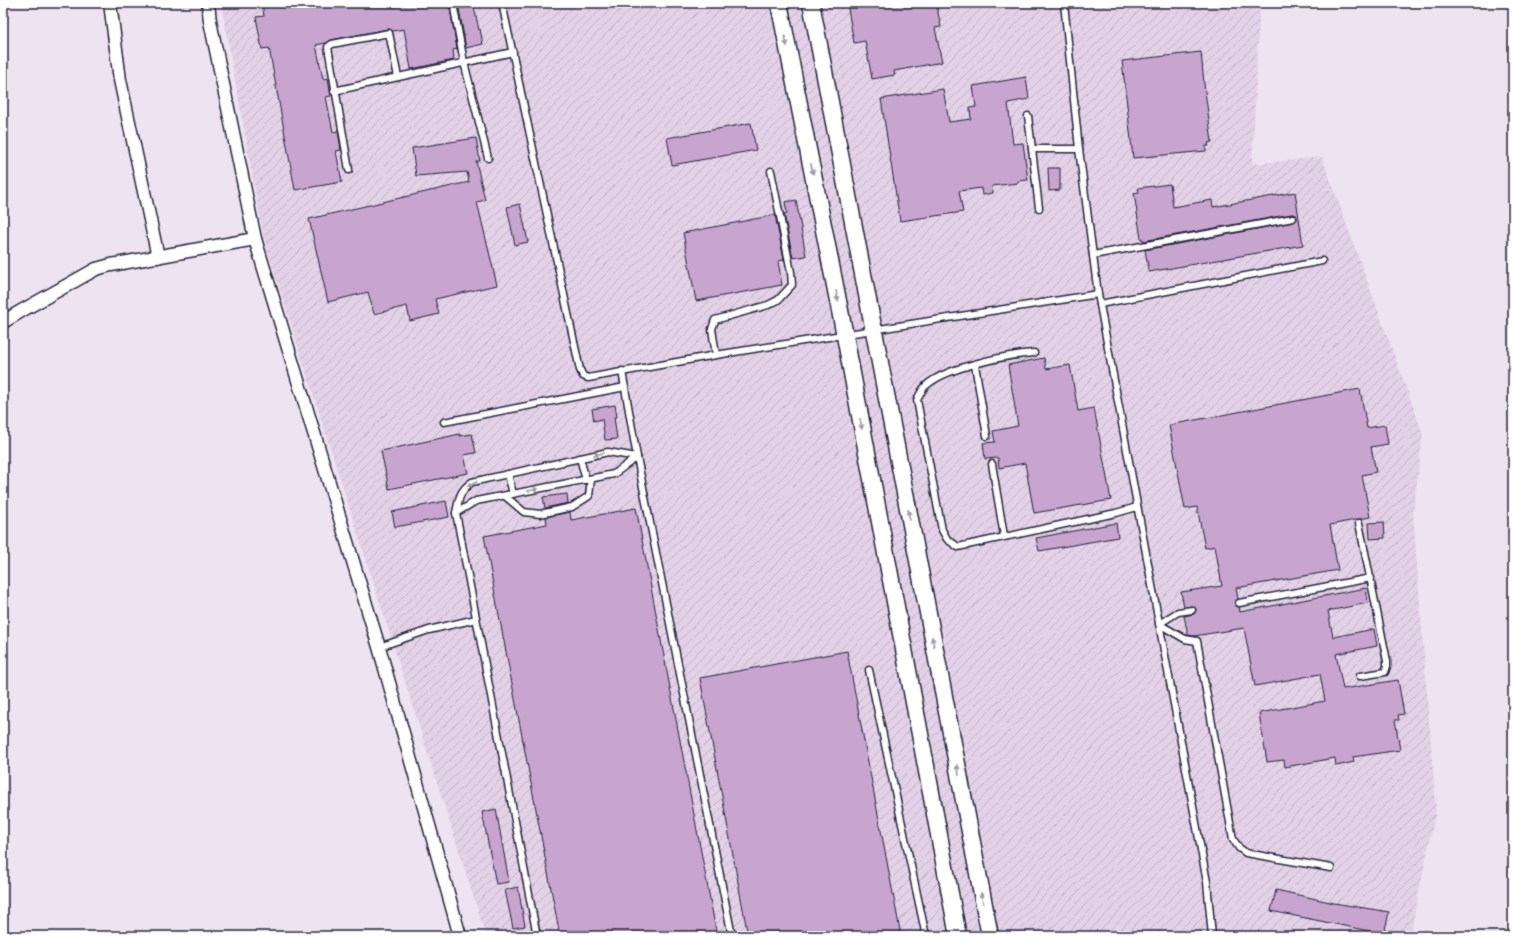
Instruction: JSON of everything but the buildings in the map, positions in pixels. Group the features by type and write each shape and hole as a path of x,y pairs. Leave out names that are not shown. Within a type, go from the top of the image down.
{"street":[{"path":"110,3 120,80 158,257"},
{"path":"208,3 210,21 255,239 383,645 460,936"},
{"path":"779,3 845,336 958,936"},
{"path":"811,3 990,936"},
{"path":"3,322 96,269 255,239"}],"lane":[{"path":"453,3 464,62 488,158"},
{"path":"502,3 580,370 583,376 588,378 716,355 845,336 1098,294"},
{"path":"1064,3 1079,149 1098,294 1207,882 1212,936"},
{"path":"349,170 334,90 328,46 389,33 398,77"},
{"path":"334,90 513,52"},
{"path":"1028,116 1039,208"},
{"path":"1032,148 1079,149"},
{"path":"716,355 712,329 715,320 768,305 778,300 792,285 791,272 771,171"},
{"path":"1093,255 1293,218"},
{"path":"1100,304 1322,261"},
{"path":"1034,353 1017,354 975,365 940,377 923,388 917,400 942,530 947,539 958,547 1138,507"},
{"path":"975,365 987,436"},
{"path":"622,371 637,457 732,936"},
{"path":"444,422 625,387"},
{"path":"537,936 456,513 459,498 464,488 472,482 608,452 637,457"},
{"path":"456,513 476,501 614,474 637,457"},
{"path":"505,496 524,512 540,514 572,507 589,496 588,479 580,458"},
{"path":"992,464 1004,536"},
{"path":"508,474 514,494"},
{"path":"1359,523 1371,578 1387,666 1385,672 1360,676"},
{"path":"1238,603 1371,578"},
{"path":"1159,624 1178,612 1192,610"},
{"path":"383,645 429,630 476,619"},
{"path":"1159,624 1185,639 1197,641 1233,839 1238,848 1246,854 1331,868"},
{"path":"869,670 926,936"}],"shaded area":[{"path":"221,3 1260,3 1252,164 1322,157 1423,434 1413,513 1436,810 1410,936 486,936 264,240"}]}
